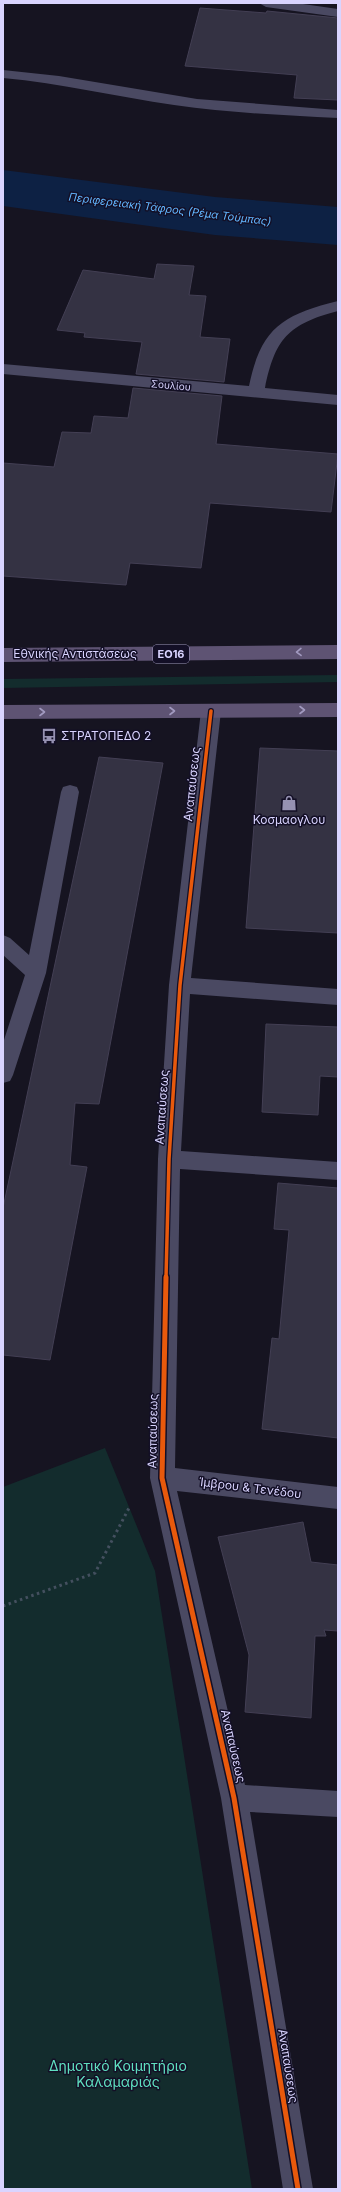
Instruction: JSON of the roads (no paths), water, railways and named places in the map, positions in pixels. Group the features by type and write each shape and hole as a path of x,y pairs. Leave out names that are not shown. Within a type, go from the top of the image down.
{"main road":[{"name":"Εθνικής Αντιστάσεως","path":"3,655 338,652"},
{"path":"3,712 338,710"}],"street":[{"path":"256,392 266,352 280,332 301,319 338,306"},
{"name":"Σουλίου","path":"3,370 338,400"},
{"name":"Αναπαύσεως","path":"211,711 180,985 169,1158 162,1478 234,1798 298,2189"},
{"path":"180,985 338,997"},
{"path":"169,1158 338,1171"},
{"name":"Ίμβρου & Τενέδου","path":"162,1478 338,1498"},
{"path":"234,1798 338,1804"}],"lane":[{"path":"266,3 338,13"},
{"path":"3,74 29,76 151,98 218,106 338,114"},
{"path":"3,1075 36,973 70,792"},
{"path":"3,943 36,973"}],"waterway":[{"name":"Περιφερειακή Τάφρος (Ρέμα Τούμπας)","path":"3,188 215,216 338,226"}],"place":[{"name":"ΣΤΡΑΤΟΠΕΔΟ 2","path":"49,736"},
{"name":"Κοσμαογλου","path":"289,803"}],"park label":[{"name":"Δημοτικό Κοιμητήριο Καλαμαριάς","path":"118,2074"}]}
